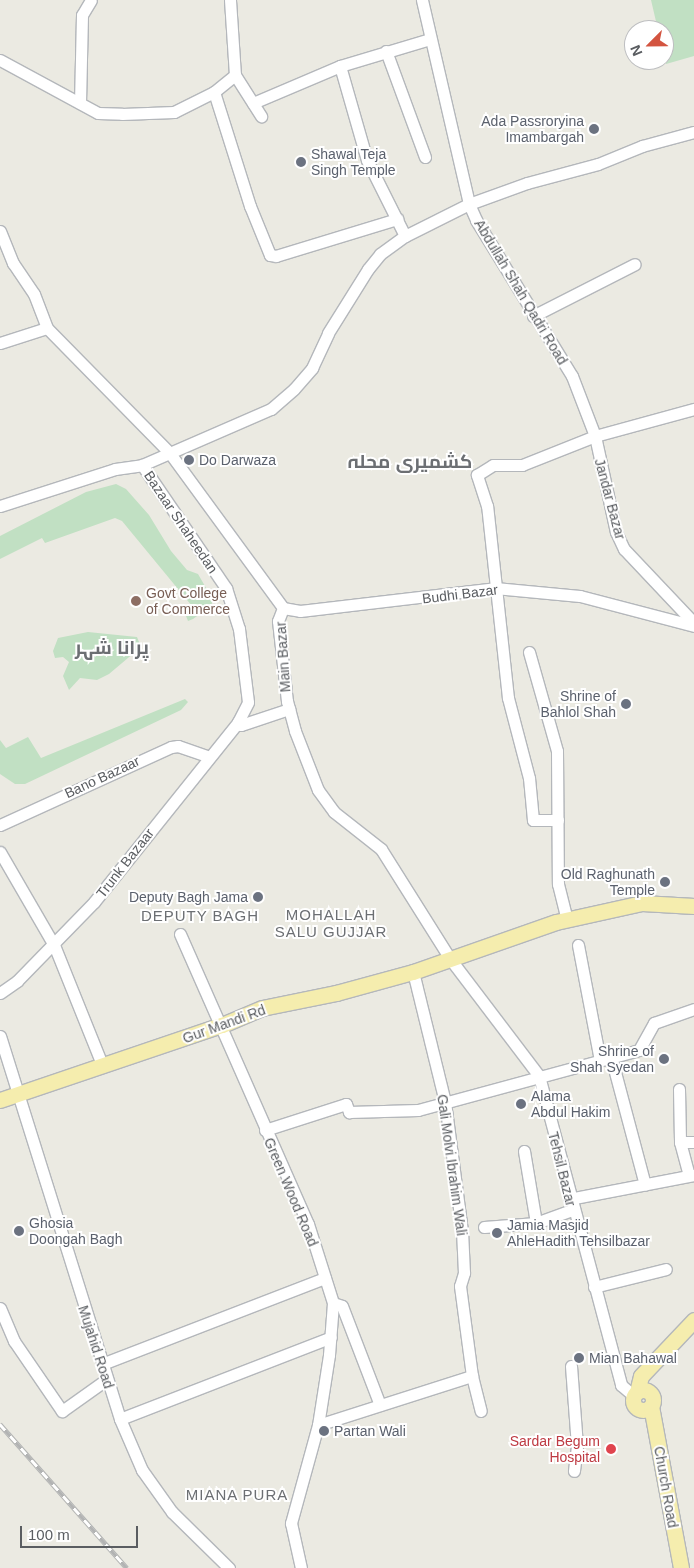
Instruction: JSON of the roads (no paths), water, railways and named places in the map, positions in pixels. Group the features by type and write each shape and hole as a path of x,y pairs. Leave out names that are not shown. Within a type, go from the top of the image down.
{"main road":[{"name":"Gur Mandi Rd","path":"0,1100 103,1067 222,1025 262,1008 336,993 413,972 567,919 642,903 694,906"},
{"path":"646,1408 635,1404 641,1376 694,1320"},
{"path":"637,1392 694,1334"},
{"name":"Church Road","path":"646,1408 671,1568"},
{"name":"Church Road","path":"646,1408 682,1568"}],"street":[{"path":"80,102 84,38 82,15 91,0"},
{"path":"230,0 235,75 261,116"},
{"name":"Abdullah Shah Qadri Road","path":"422,0 470,204 486,240 572,376 595,436"},
{"path":"253,103 340,66 430,39"},
{"path":"386,51 425,157"},
{"path":"0,60 98,113 142,115 174,112 214,92 235,75"},
{"path":"340,66 367,160 405,236"},
{"path":"214,92 250,206 270,255 276,256 397,220"},
{"path":"0,506 115,469 142,465 168,452 259,415 288,395 312,368 328,333 368,269 380,254 405,236 470,204 527,183 613,160 642,146 694,132"},
{"path":"0,231 13,263 34,294 47,328 0,343"},
{"path":"534,316 635,264"},
{"name":"Main Bazar","path":"47,328 168,452 283,608 278,621 289,709 318,790 334,812 381,849 451,960"},
{"path":"558,820 533,820 529,778 508,698 487,506 477,475 493,466 522,464 595,436 694,409"},
{"name":"Jandar Bazar","path":"595,436 616,532 624,549 694,624"},
{"name":"Bazaar Shaheedan","path":"142,465 226,588 238,629 247,690 248,702 238,722"},
{"name":"Budhi Bazar","path":"283,608 300,612 495,588 580,596 694,624"},
{"path":"529,652 557,751 558,884 567,919"},
{"path":"238,722 241,725 289,709"},
{"name":"Trunk Bazaar","path":"0,993 17,981 94,902 208,756 238,722"},
{"name":"Bano Bazaar","path":"0,825 171,747 178,746 208,756"},
{"path":"0,852 54,945 103,1067"},
{"name":"Green Wood Road","path":"180,934 222,1025 265,1130 308,1224 333,1303 331,1337 318,1425 291,1523 301,1568"},
{"path":"578,945 606,1058 645,1185"},
{"name":"Tehsil Bazar","path":"451,960 539,1076 571,1205 621,1385 637,1392"},
{"name":"Gali Molvi Ibrahim Wali","path":"413,972 445,1102 462,1231 464,1273 460,1286 472,1376 481,1411"},
{"path":"265,1130 346,1104 349,1112 374,1113 418,1110 639,1050 654,1023 694,1009"},
{"name":"Mujahid Road","path":"0,1036 120,1419 142,1470 172,1512 229,1568"},
{"path":"484,1227 536,1223 571,1205 645,1185 692,1175 680,1142 678,1089"},
{"path":"680,1142 694,1142"},
{"path":"524,1150 536,1223"},
{"path":"594,1287 666,1269"},
{"path":"102,1364 326,1278"},
{"path":"333,1303 342,1306 380,1405"},
{"path":"0,1308 14,1341 62,1412 107,1379"},
{"path":"120,1419 331,1337"},
{"path":"571,1366 577,1446 574,1470"},
{"path":"318,1425 472,1376"}],"railway":[{"path":"0,1424 127,1568"}],"place":[{"name":"Ada Passroryina Imambargah","path":"594,129"},
{"name":"Shawal Teja Singh Temple","path":"301,162"},
{"name":"Do Darwaza","path":"189,460"},
{"name":"Govt College of Commerce","path":"136,601"},
{"name":"Shrine of Bahlol Shah","path":"626,704"},
{"name":"Old Raghunath Temple","path":"665,882"},
{"name":"Deputy Bagh Jama","path":"258,897"},
{"name":"Shrine of Shah Syedan","path":"664,1059"},
{"name":"Alama Abdul Hakim","path":"521,1104"},
{"name":"Ghosia Doongah Bagh","path":"19,1231"},
{"name":"Jamia Masjid AhleHadith Tehsilbazar","path":"497,1233"},
{"name":"Mian Bahawal","path":"579,1358"},
{"name":"Partan Wali","path":"324,1431"},
{"name":"Sardar Begum Hospital","path":"611,1449"}],"district":[{"name":"کشمیری محلہ","path":"410,462"},
{"name":"پرانا شہر","path":"112,648"},
{"name":"DEPUTY BAGH","path":"200,916"},
{"name":"MOHALLAH SALU GUJJAR","path":"331,922"},
{"name":"MIANA PURA","path":"237,1495"}]}
